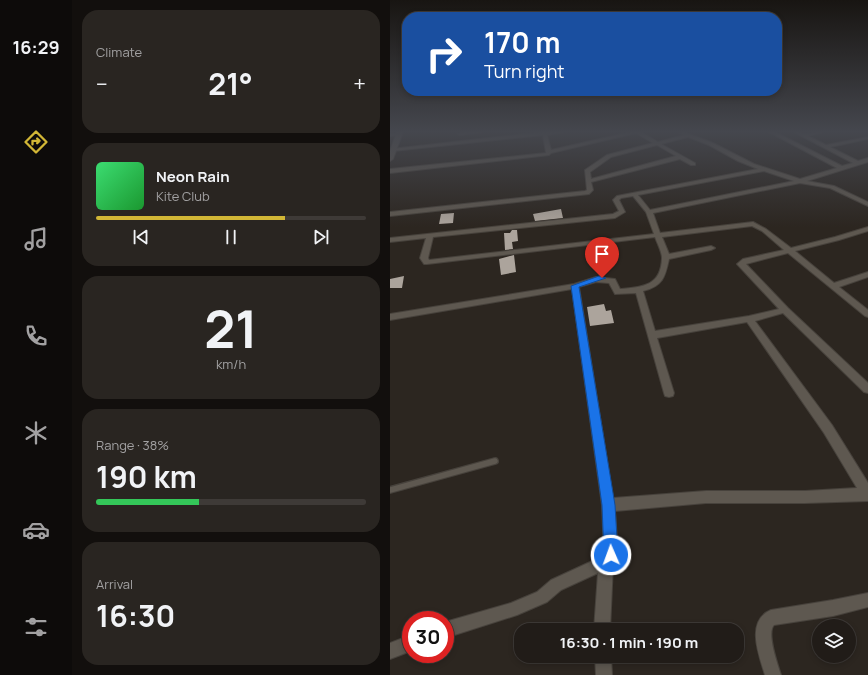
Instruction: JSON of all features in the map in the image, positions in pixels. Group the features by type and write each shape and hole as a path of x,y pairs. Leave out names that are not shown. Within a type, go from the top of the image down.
{"street":[{"path":"390,171 461,164"},
{"path":"390,214 585,193 590,191 587,171 598,164"},
{"path":"588,181 655,164"},
{"path":"750,164 800,180 838,189 868,204"},
{"path":"832,164 841,168"},
{"path":"649,212 800,180 855,164"},
{"path":"390,240 615,216 622,212 617,202 617,198 765,169"},
{"path":"390,317 575,286 602,278 612,281 618,292 639,290 656,285 660,280 666,256 656,235 649,212 634,194"},
{"path":"430,236 424,258 427,262 753,224 764,230 868,314"},
{"path":"868,229 746,260 741,264 785,310 868,389"},
{"path":"666,256 711,248"},
{"path":"833,286 868,274"},
{"path":"454,627 512,610 542,597 556,585 606,562 611,555 608,505 575,286"},
{"path":"639,290 669,393"},
{"path":"653,335 749,319 785,310"},
{"path":"608,505 706,497 805,497 868,495 828,429 749,319"},
{"path":"602,623 606,562"},
{"path":"773,675 764,642 763,632 765,623 771,618 833,608 868,600"},
{"path":"390,650 402,646"},
{"path":"603,663 604,675"}],"lane":[{"path":"390,490 495,461"}],"building":[{"path":"561,209 563,218 535,221 533,214"},
{"path":"454,213 453,223 439,224 441,214"},
{"path":"512,230 517,230 518,241 512,242 513,249 505,250 504,233 510,233"},
{"path":"514,255 516,272 501,275 499,259"},
{"path":"404,276 402,288 390,288 390,279"},
{"path":"604,304 606,311 611,310 614,323 590,326 587,307"}],"route":[{"path":"602,278 575,286 608,505 611,555"}]}
